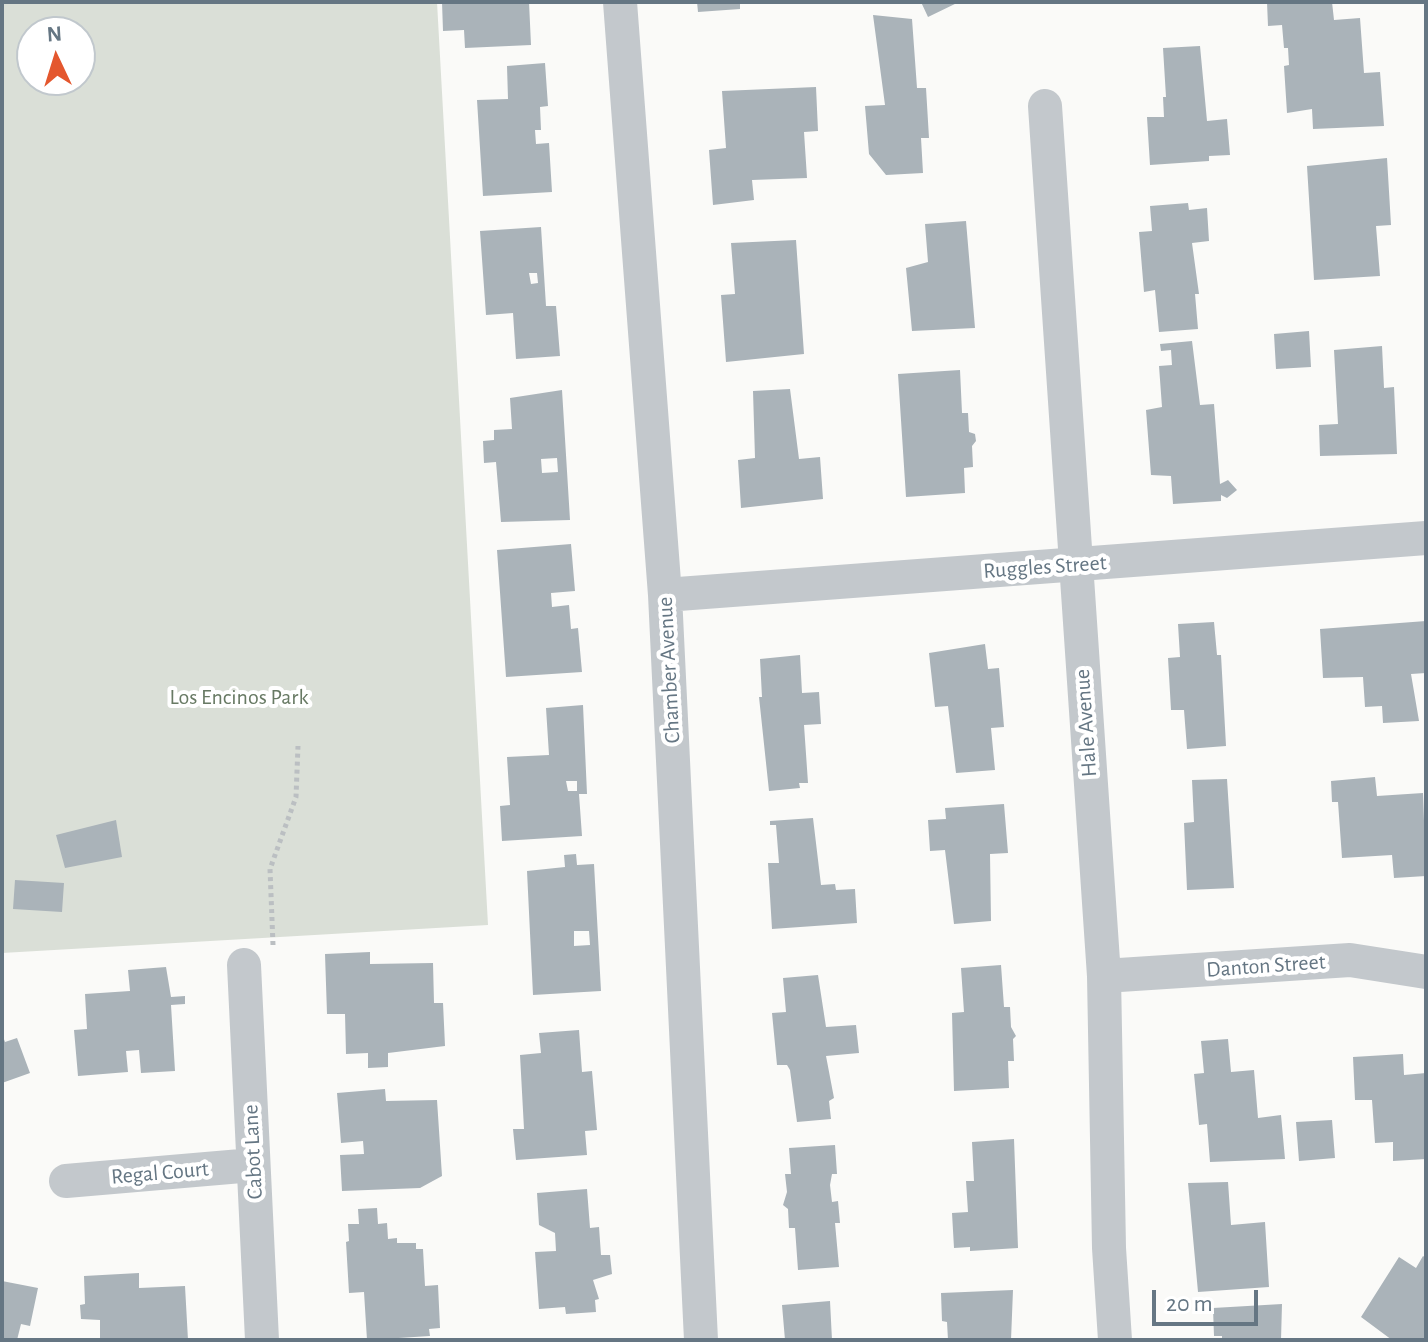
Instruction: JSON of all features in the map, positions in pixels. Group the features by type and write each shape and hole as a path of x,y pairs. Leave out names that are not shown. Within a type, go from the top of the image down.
{"street":[{"name":"Chamber Avenue","path":"620,2 665,595 701,1340"},
{"name":"Hale Avenue","path":"1045,106 1104,976 1109,1248 1115,1340"},
{"name":"Ruggles Street","path":"665,595 1426,538"},
{"name":"Danton Street","path":"1104,976 1350,960 1426,972"},
{"name":"Cabot Lane","path":"244,965 262,1340"},
{"name":"Regal Court","path":"66,1181 253,1165"}],"path":[{"path":"244,965 273,949 270,869 296,797 298,746"}],"green space":[{"name":"Los Encinos Park","path":"2,2 437,2 488,925 2,953"}],"building":[{"path":"442,2 529,2 531,45 465,48 464,30 443,31"},
{"path":"697,2 740,2 740,9 698,12"},
{"path":"921,2 959,2 928,17"},
{"path":"1267,2 1332,2 1334,20 1360,18 1364,73 1380,72 1384,126 1313,129 1312,109 1287,113 1284,66 1289,65 1288,48 1284,48 1282,25 1268,26"},
{"path":"873,15 912,19 917,88 926,88 929,138 921,138 923,173 886,175 869,154 865,106 885,105"},
{"path":"1200,46 1207,121 1227,119 1230,155 1209,156 1209,161 1150,165 1147,117 1164,117 1163,48"},
{"path":"545,63 548,106 540,107 541,130 535,130 536,144 549,143 552,192 483,196 477,100 508,99 507,66"},
{"path":"816,87 818,131 804,132 807,178 752,180 754,200 713,205 709,150 726,148 722,91"},
{"path":"1387,158 1391,225 1376,226 1380,276 1314,280 1307,166"},
{"path":"1188,203 1189,210 1207,208 1209,241 1192,243 1199,294 1195,294 1198,329 1159,332 1155,290 1144,292 1139,232 1152,231 1150,206"},
{"path":"966,221 975,328 912,331 906,268 928,262 925,224"},
{"path":"541,227 546,306 556,306 560,356 516,359 513,313 486,315 480,231","holes":["529,273 537,273 538,283 531,284"]},
{"path":"796,240 804,354 726,362 721,295 735,294 731,243"},
{"path":"1309,331 1311,367 1276,369 1274,334"},
{"path":"1192,341 1200,405 1214,404 1220,484 1228,480 1237,490 1227,498 1221,495 1221,501 1173,504 1171,476 1151,475 1146,410 1162,407 1159,366 1172,365 1171,350 1161,351 1160,344"},
{"path":"1382,346 1384,388 1394,387 1397,454 1320,456 1319,425 1338,424 1334,350"},
{"path":"960,370 962,413 968,413 969,432 975,434 976,441 972,446 973,467 964,468 965,493 906,497 898,374"},
{"path":"790,389 799,459 820,457 823,499 741,508 738,460 755,458 753,391"},
{"path":"562,390 570,520 501,522 496,462 484,463 483,441 494,440 494,430 512,429 510,398","holes":["557,458 558,472 542,473 541,459"]},
{"path":"571,544 575,591 551,593 552,607 569,605 571,629 578,628 582,672 506,677 497,550"},
{"path":"1426,621 1426,673 1411,674 1419,721 1383,723 1382,706 1365,707 1363,677 1323,678 1320,629"},
{"path":"1214,622 1217,655 1221,655 1226,746 1187,749 1184,710 1171,710 1168,658 1180,657 1178,624"},
{"path":"985,644 988,669 999,668 1004,727 991,728 995,770 956,773 948,706 935,707 929,653"},
{"path":"800,655 802,693 819,692 821,724 804,725 808,783 799,783 800,788 769,791 759,697 762,697 760,659"},
{"path":"583,705 587,794 579,794 582,836 502,841 500,806 510,805 507,757 549,755 546,708","holes":["566,781 577,781 577,791 568,791"]},
{"path":"1375,777 1377,796 1423,793 1426,876 1394,878 1392,855 1342,858 1338,802 1332,802 1331,781"},
{"path":"1227,779 1234,888 1187,890 1184,823 1194,822 1192,780"},
{"path":"1004,804 1008,853 990,854 991,921 954,924 945,850 930,851 928,820 946,819 945,808"},
{"path":"813,818 821,885 835,884 836,890 855,889 857,923 772,929 768,863 779,863 776,825 770,825 770,821"},
{"path":"116,820 122,857 65,868 56,835"},
{"path":"576,854 577,865 594,864 601,991 533,995 527,871 565,867 564,855","holes":["574,931 589,931 590,945 574,946"]},
{"path":"15,880 64,883 62,912 13,909"},
{"path":"370,952 370,964 433,963 434,1003 443,1003 445,1046 388,1053 388,1067 368,1068 368,1053 346,1054 345,1014 327,1014 325,954"},
{"path":"1001,965 1004,1007 1010,1007 1011,1027 1016,1036 1013,1039 1014,1061 1008,1061 1009,1088 954,1091 952,1013 964,1012 961,968"},
{"path":"166,967 171,997 185,996 185,1004 171,1005 175,1071 141,1073 139,1050 126,1051 128,1072 78,1076 74,1030 87,1029 85,994 130,991 128,970"},
{"path":"818,975 826,1027 856,1025 859,1053 826,1056 834,1098 829,1101 831,1119 797,1122 790,1070 787,1065 777,1065 772,1013 786,1012 783,978"},
{"path":"579,1030 582,1072 592,1071 597,1130 585,1131 587,1155 516,1160 513,1129 524,1129 520,1055 541,1053 539,1033"},
{"path":"2,1034 5,1042 17,1038 30,1073 2,1083"},
{"path":"1228,1039 1231,1072 1254,1070 1258,1118 1281,1115 1285,1159 1210,1162 1207,1124 1199,1125 1194,1074 1204,1073 1201,1041"},
{"path":"1403,1054 1404,1075 1426,1073 1426,1159 1393,1161 1393,1142 1375,1143 1372,1100 1355,1100 1353,1057"},
{"path":"385,1089 386,1101 437,1100 442,1176 420,1188 342,1191 340,1155 364,1154 363,1141 341,1143 337,1093"},
{"path":"1332,1120 1335,1158 1299,1161 1296,1122"},
{"path":"1014,1139 1018,1248 970,1251 970,1247 954,1248 952,1213 968,1212 966,1181 974,1181 972,1142"},
{"path":"835,1145 837,1174 832,1174 830,1185 832,1202 838,1201 840,1223 835,1223 839,1267 798,1270 795,1228 789,1228 788,1209 783,1205 787,1192 785,1174 791,1174 789,1148"},
{"path":"1228,1182 1231,1225 1265,1222 1269,1287 1198,1292 1188,1183"},
{"path":"587,1189 590,1228 599,1227 601,1255 610,1255 612,1274 593,1280 599,1299 595,1300 596,1312 566,1314 565,1307 539,1309 535,1252 556,1251 555,1233 539,1225 537,1193"},
{"path":"377,1208 378,1224 387,1223 388,1239 397,1238 397,1243 416,1243 416,1249 423,1249 425,1286 438,1285 440,1328 429,1329 430,1336 367,1340 364,1292 349,1293 346,1242 349,1241 348,1224 359,1224 358,1209"},
{"path":"1423,1256 1426,1258 1426,1340 1392,1340 1361,1317 1399,1257 1416,1268"},
{"path":"139,1273 139,1288 185,1286 188,1340 100,1340 100,1320 81,1319 80,1305 85,1304 84,1276"},
{"path":"2,1281 38,1288 30,1326 21,1324 17,1340 2,1340"},
{"path":"1013,1290 1011,1340 948,1340 947,1322 942,1321 941,1293"},
{"path":"830,1301 832,1340 785,1340 782,1305"},
{"path":"1282,1304 1281,1340 1222,1340 1222,1336 1214,1336 1213,1308"}]}
